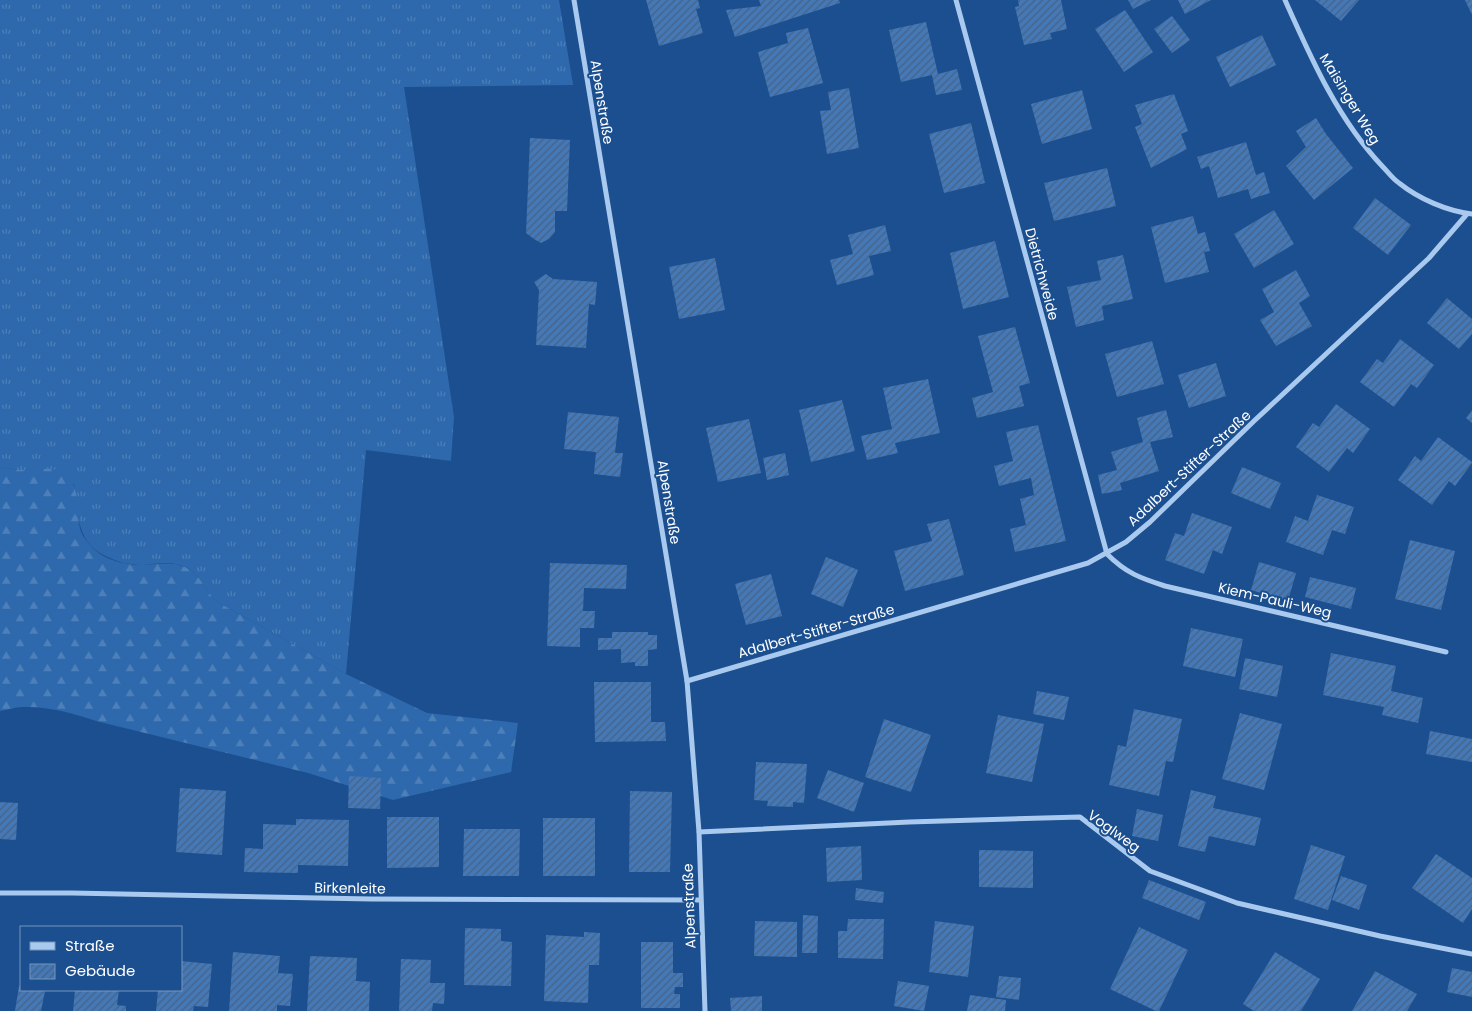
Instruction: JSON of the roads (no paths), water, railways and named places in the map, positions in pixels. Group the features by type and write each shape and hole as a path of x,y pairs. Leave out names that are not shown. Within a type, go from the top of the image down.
{"street":[{"name":"Alpenstraße","path":"574,0 687,681 699,832 705,1011"},
{"name":"Dietrichweide","path":"956,0 1107,554"},
{"name":"Maisinger Weg","path":"1285,0 1312,58 1341,110 1367,151 1398,183 1438,205 1469,214"},
{"name":"Adalbert-Stifter-Straße","path":"687,681 1088,563 1107,554 1126,542 1150,522 1254,421 1429,258 1469,214"},
{"name":"Kiem-Pauli-Weg","path":"1107,554 1118,566 1137,577 1165,586 1446,652"},
{"name":"Voglweg","path":"699,832 909,822 1080,818 1150,871 1237,903 1380,936 1472,954"},
{"name":"Birkenleite","path":"0,893 371,900 700,900"}]}
